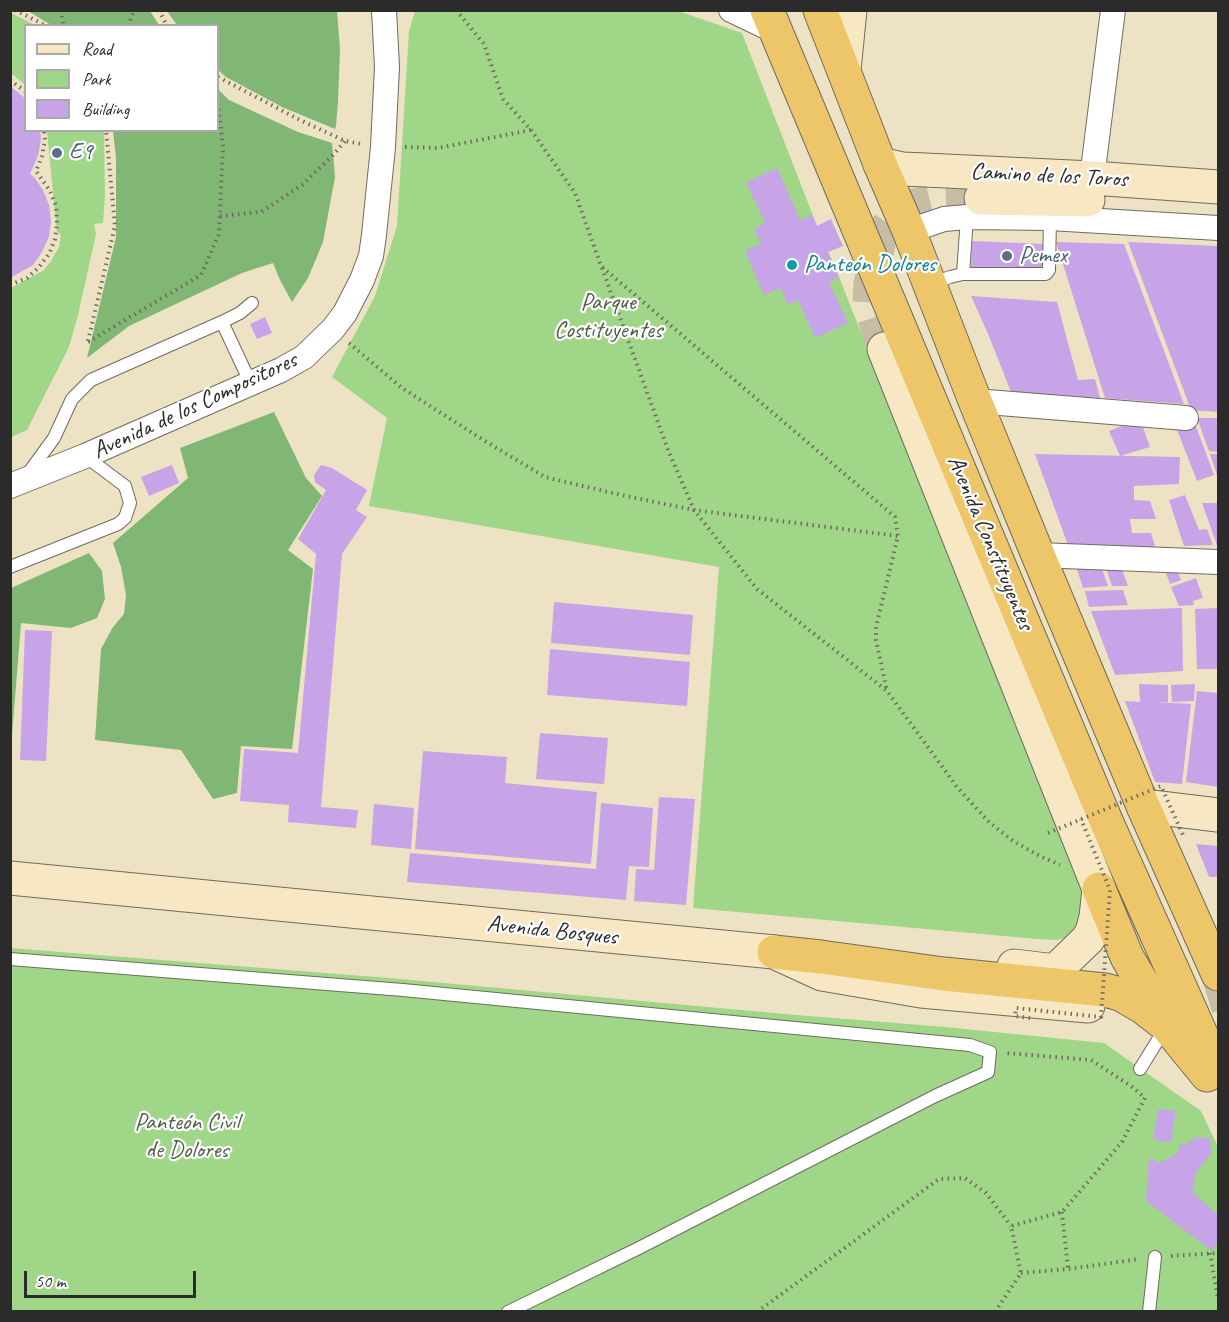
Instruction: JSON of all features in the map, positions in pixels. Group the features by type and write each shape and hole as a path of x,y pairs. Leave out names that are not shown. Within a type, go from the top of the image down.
{"highway":[{"name":"Avenida Constituyentes","path":"820,10 1038,555 1143,806 1218,974"},
{"name":"Avenida Constituyentes","path":"771,21 1107,823 1141,899 1178,1016 1218,1072"},
{"path":"1099,889 1127,957 1178,1016 1218,1089"},
{"path":"1055,971 1101,974 1119,965 1127,957 1138,924 1141,899"},
{"path":"774,952 944,974 1105,990 1120,994 1144,1008 1178,1016"}],"street":[{"name":"Avenida de los Compositores","path":"17,483 85,456 281,370 304,357 333,329 345,313 362,280 374,235 383,147 387,67 384,10"},
{"path":"731,10 771,21"},
{"path":"844,70 850,10"},
{"path":"1092,178 1113,10"},
{"name":"Camino de los Toros","path":"880,164 903,169 1218,187"},
{"name":"Camino de los Toros","path":"974,207 1218,205"},
{"path":"909,231 974,207 1050,218 1218,228"},
{"path":"774,952 821,947 872,949 1055,971 1088,939 1096,917 1099,889 884,349"},
{"path":"975,401 1186,418"},
{"path":"1038,555 1218,562"},
{"path":"1143,806 1218,815"},
{"name":"Avenida Bosques","path":"10,878 774,952 822,974 921,991 1088,1006"}],"lane":[{"path":"963,274 974,207"},
{"path":"930,284 963,274 1046,274 1049,270 1050,218"},
{"path":"17,483 54,438 72,399 91,380 222,322 240,313 252,303"},
{"path":"222,322 251,384"},
{"path":"10,567 118,524 125,518 130,503 125,486 85,456"},
{"path":"10,959 403,990 970,1045 990,1052 988,1072 935,1096 639,1248 508,1311"},
{"path":"1140,1069 1151,1049 1178,1016"},
{"path":"1149,1311 1155,1257"}],"path":[{"path":"15,10 43,24"},
{"path":"159,10 166,24"},
{"path":"456,10 484,44 503,99 531,130 576,193 668,450 694,510 757,589 887,691 957,787 989,822 1013,841 1061,866"},
{"path":"10,80 24,90"},
{"path":"106,132 115,226 88,342 201,275 219,234 223,145 219,114"},
{"path":"10,285 27,278 39,267 49,254 55,239 56,206 50,191 36,171 42,156 44,132"},
{"path":"220,216 261,212 302,185 345,141"},
{"path":"601,266 895,517 898,536 876,627 876,639 887,691"},
{"path":"333,329 402,388 545,477 694,510 898,536"},
{"path":"1048,833 1161,786 1183,835"},
{"path":"1030,1018 1015,1016 1016,1008 1101,1017 1110,890 1081,819"},
{"path":"990,1052 1091,1060 1145,1098 1122,1142 1062,1212 1011,1226"},
{"path":"757,1311 939,1179 965,1178 986,1193 1011,1226 1022,1273"},
{"path":"1062,1212 1068,1269"},
{"path":"1210,1253 1218,1299"},
{"path":"994,1311 1022,1273 1155,1257 1218,1253"}],"green space":[{"path":"28,11 150,11 158,24 49,24"},
{"path":"167,11 337,11 340,49 335,129 282,107 226,77 219,71 219,24 176,24"},
{"name":"Parque Costituyentes","path":"415,11 678,11 742,33 1090,910 1077,935 1056,940 1037,939 693,908 719,567 369,506 387,418 332,377 375,296 397,226 409,31"},
{"path":"11,13 33,24 24,24 24,84 11,73"},
{"path":"219,90 229,100 298,132 332,143 335,177 323,242 308,278 292,302 273,263 242,273 129,326 87,358 116,237 116,158 113,132 219,132"},
{"path":"47,132 104,132 103,223 94,224 96,234 69,347 27,430 11,437 11,288 44,270 59,247 61,235 57,232"},
{"path":"274,412 306,478 322,496 288,550 313,569 292,749 241,746 237,793 213,799 181,750 95,740 101,649 113,627 124,614 126,595 121,567 113,543 188,478 180,448"},
{"path":"89,553 102,571 105,599 97,618 71,628 21,623 11,748 11,588"},
{"name":"Panteón Civil de Dolores","path":"10,948 389,978 1104,1043 1201,1111 1218,1147 1218,1311 11,1311"}],"building":[{"path":"10,86 24,97 24,132 40,132 38,156 30,174 43,190 49,205 51,221 49,237 33,265 10,278"},
{"name":"Panteón Dolores","path":"777,168 800,220 812,215 817,226 831,219 843,246 828,252 839,277 829,282 848,323 815,338 798,300 788,305 780,288 764,295 745,251 761,244 754,229 765,223 746,182"},
{"name":"Pemex","path":"972,241 1043,244 1042,271 971,268"},
{"path":"1056,242 1124,244 1184,404 1105,398"},
{"path":"1128,242 1218,246 1218,412 1191,410"},
{"path":"971,296 1057,302 1078,380 1095,379 1100,398 1011,392"},
{"path":"265,317 272,333 257,339 250,324"},
{"path":"1197,418 1218,418 1218,452 1209,451"},
{"path":"1140,419 1150,447 1120,456 1109,431"},
{"path":"1194,421 1214,475 1197,481 1174,422"},
{"path":"1035,454 1180,457 1179,484 1134,486 1134,500 1150,501 1156,519 1130,519 1132,533 1151,533 1156,549 1069,548"},
{"path":"1210,454 1218,454 1218,478"},
{"path":"172,465 179,483 149,496 141,477"},
{"path":"321,465 332,468 367,490 356,510 367,517 342,554 321,807 358,810 356,828 288,822 289,805 240,801 244,749 298,753 316,554 298,539 326,490 315,482 314,475"},
{"path":"1185,495 1199,530 1207,529 1213,545 1184,546 1169,500"},
{"path":"1202,503 1218,503 1218,548"},
{"path":"1075,563 1100,563 1108,586 1083,588"},
{"path":"1104,563 1120,564 1128,586 1112,586"},
{"path":"1163,565 1175,565 1181,580 1170,584"},
{"path":"1196,578 1203,598 1193,601 1194,605 1179,606 1171,587"},
{"path":"1123,590 1128,605 1089,607 1085,591"},
{"path":"554,602 693,615 690,655 551,643"},
{"path":"1182,608 1183,671 1115,675 1091,611"},
{"path":"1218,608 1218,669 1197,669 1195,609"},
{"path":"25,630 52,631 46,761 20,760"},
{"path":"550,649 690,662 687,706 547,695"},
{"path":"1139,684 1168,685 1168,702 1154,702 1191,704 1182,784 1155,782 1125,701 1140,702"},
{"path":"1195,684 1194,701 1172,702 1171,685"},
{"path":"1197,691 1218,693 1218,787 1186,782"},
{"path":"540,733 608,738 604,784 536,779"},
{"path":"423,751 507,757 505,783 597,792 591,864 415,849"},
{"path":"659,797 695,799 686,905 634,901 636,869 654,870"},
{"path":"601,803 653,808 649,867 629,866 626,900 407,882 410,853 596,869"},
{"path":"374,804 414,808 411,849 371,845"},
{"path":"1196,844 1218,846 1218,877 1209,877"},
{"path":"1158,1109 1176,1111 1171,1142 1153,1140"},
{"path":"1193,1137 1210,1138 1211,1153 1195,1174 1193,1193 1218,1215 1218,1245 1212,1251 1146,1201 1149,1158 1159,1163 1178,1153 1180,1144 1187,1145 1188,1141 1193,1141"}],"tunnel":[{"path":"884,349 869,303 870,284 881,235 890,222 907,207 934,200 981,198"},
{"path":"1159,1004 1202,999 1218,994"}],"place":[{"name":"E9","path":"57,153"},
{"name":"Pemex","path":"1007,256"},
{"name":"Panteón Dolores","path":"792,265"}]}
